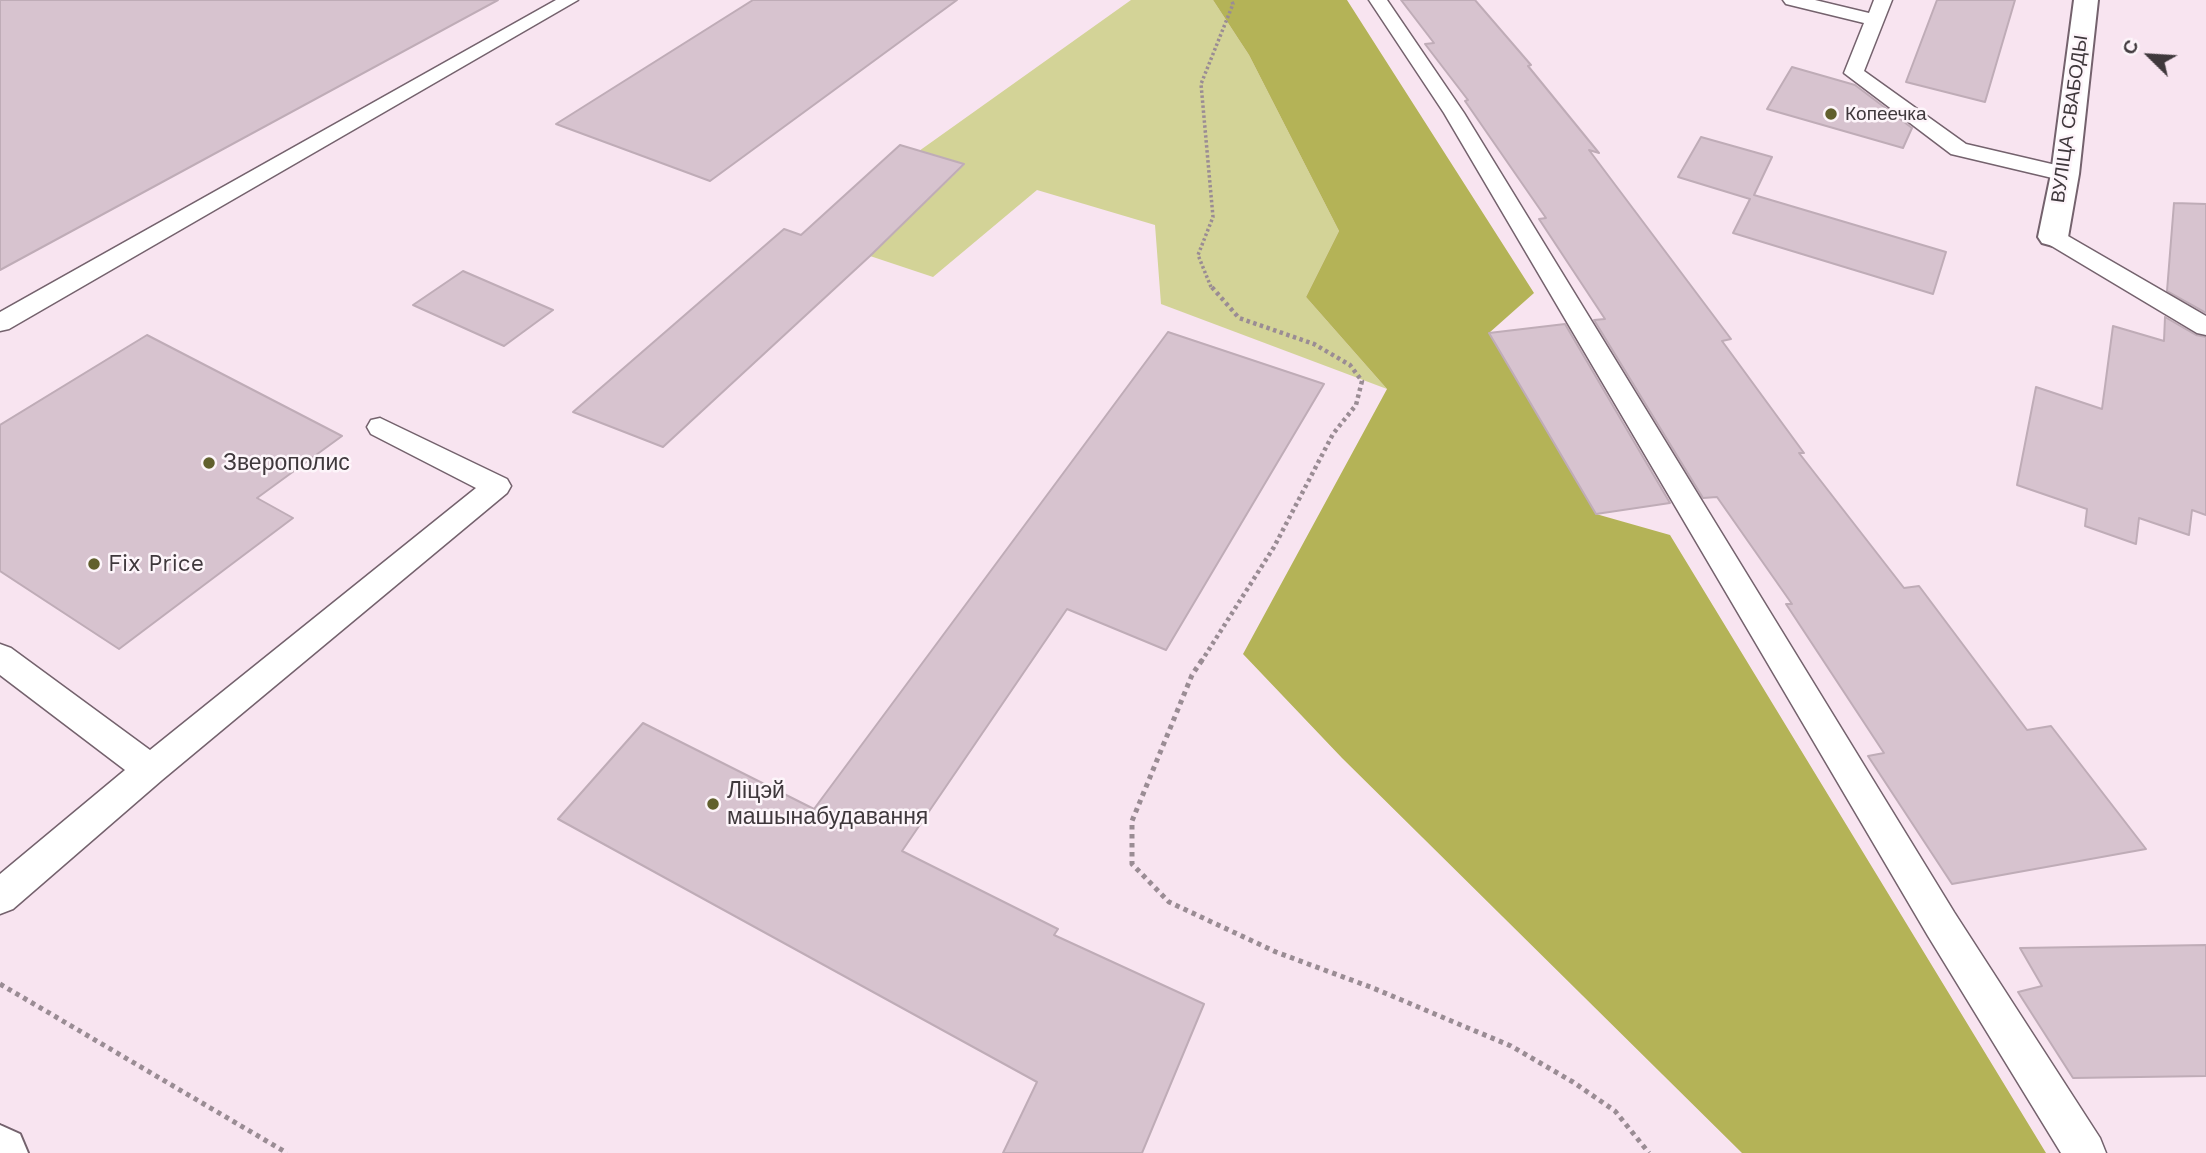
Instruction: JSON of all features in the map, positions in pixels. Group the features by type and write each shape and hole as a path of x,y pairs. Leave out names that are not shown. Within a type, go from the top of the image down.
{"street":[{"name":"ВУЛІЦА СВАБОДЫ","path":"2053,237 2065,174 2086,0"}],"lane":[{"path":"0,323 569,0"},
{"path":"1378,0 1454,113 1941,924 2085,1153"},
{"path":"1791,0 1875,20"},
{"path":"1883,0 1854,73 1959,149 2065,174"},
{"path":"2053,237 2206,327"},
{"path":"0,897 150,770 497,486 380,427"},
{"path":"0,657 150,770"}],"path":[{"path":"1231,0 1233,4 1201,84 1213,217 1198,255 1207,282 1239,318 1314,344 1350,365 1363,382 1356,405 1333,434 1274,547 1192,675 1132,821 1132,864 1169,902 1276,952 1373,988 1511,1046 1573,1082 1615,1111 1649,1153"},
{"path":"0,984 287,1153"}],"green space":[{"path":"1131,0 1213,0 1249,55 1339,231 1306,297 1387,389 1161,304 1155,225 1037,190 933,277 870,256 964,165 919,151"}],"shaded area":[{"path":"1213,0 1347,0 1534,293 1489,333 1596,514 1670,535 2046,1153 1742,1153 1342,758 1243,654 1387,389 1306,297 1339,231 1249,55"}],"building":[{"path":"0,0 498,0 0,270"},
{"path":"753,0 957,0 710,181 556,124"},
{"path":"1401,0 1475,0 1531,65 1528,66 1599,153 1589,150 1731,339 1722,341 1804,453 1799,453 1904,588 1919,586 2027,730 2051,726 2146,849 1952,884 1868,756 1884,753 1786,604 1792,604 1717,497 1703,498 1594,320 1605,319 1539,219 1546,218 1465,101 1468,100 1425,44 1434,43"},
{"path":"1937,0 2015,0 1985,102 1906,82"},
{"name":"Копеечка","path":"1792,67 1855,85 1912,128 1903,148 1767,109"},
{"path":"1701,137 1772,157 1754,195 1946,252 1933,294 1733,233 1750,199 1678,177"},
{"path":"900,145 964,164 870,256 663,447 573,412 784,229 801,235"},
{"path":"2174,203 2206,204 2206,313 2167,291"},
{"path":"463,271 553,310 504,346 413,305"},
{"path":"2165,317 2196,335 2206,337 2206,515 2192,510 2189,535 2139,518 2136,544 2085,526 2087,509 2017,485 2036,387 2102,409 2113,326 2164,341"},
{"path":"1565,324 1670,503 1596,514 1489,333"},
{"path":"1168,332 1324,384 1166,650 1067,609 902,851 1058,929 1054,935 1204,1004 1142,1153 1003,1153 1037,1082 558,819 643,723 814,809"},
{"path":"147,335 342,436 257,498 293,518 119,649 0,571 0,425"},
{"path":"2206,945 2206,1076 2073,1078 2018,992 2042,986 2020,948"}],"place":[{"name":"Копеечка","path":"1831,114"},
{"name":"Зверополис","path":"209,463"},
{"name":"Fix Price","path":"94,564"},
{"name":"Ліцэй машынабудавання","path":"713,804"}]}
